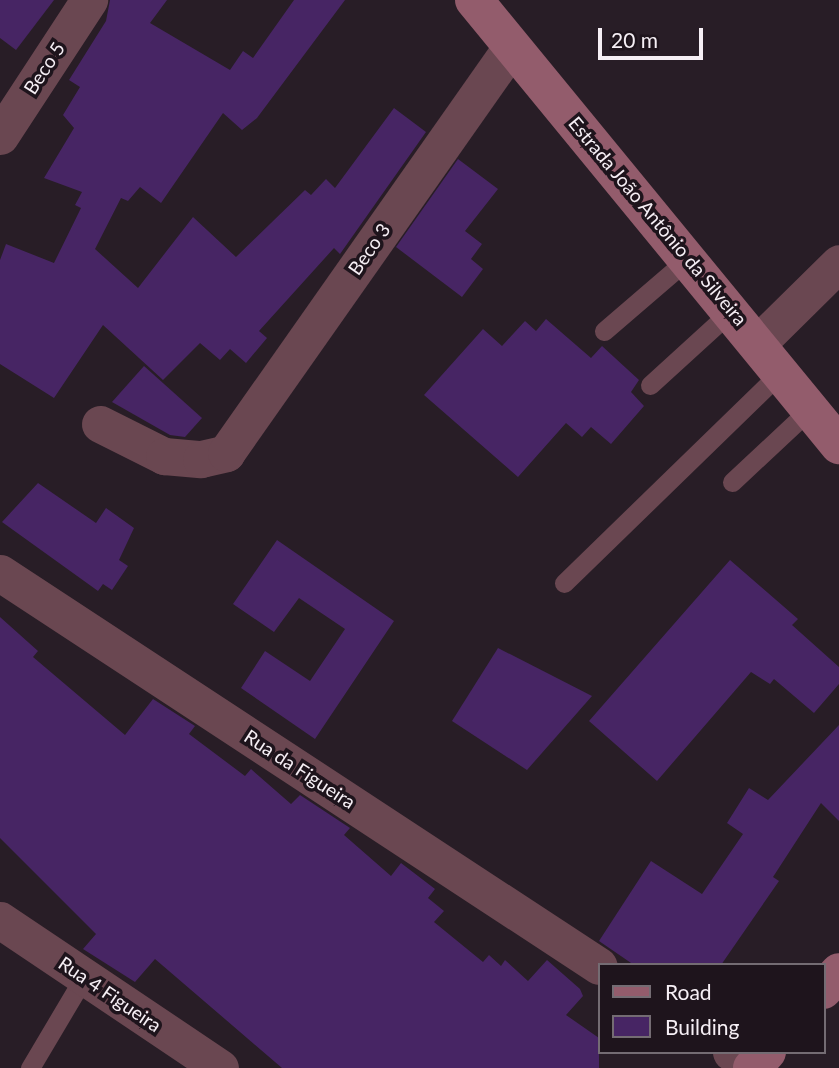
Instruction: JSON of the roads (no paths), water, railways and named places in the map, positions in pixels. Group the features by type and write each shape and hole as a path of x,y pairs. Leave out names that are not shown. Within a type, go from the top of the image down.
{"main road":[{"name":"Estrada João Antônio da Silveira","path":"474,0 759,342 839,445"},
{"path":"825,988 839,972"}],"street":[{"name":"Beco 5","path":"0,136 89,0"},
{"name":"Beco 3","path":"100,424 164,456 201,459 226,453 512,46"},
{"path":"759,342 839,263"},
{"name":"Rua da Figueira","path":"0,573 598,965"},
{"name":"Rua 4 Figueira","path":"0,920 220,1068"}],"lane":[{"path":"604,331 689,258"},
{"path":"650,384 732,310"},
{"path":"564,583 782,372"},
{"path":"732,482 811,408"},
{"path":"30,1068 85,977"}]}
